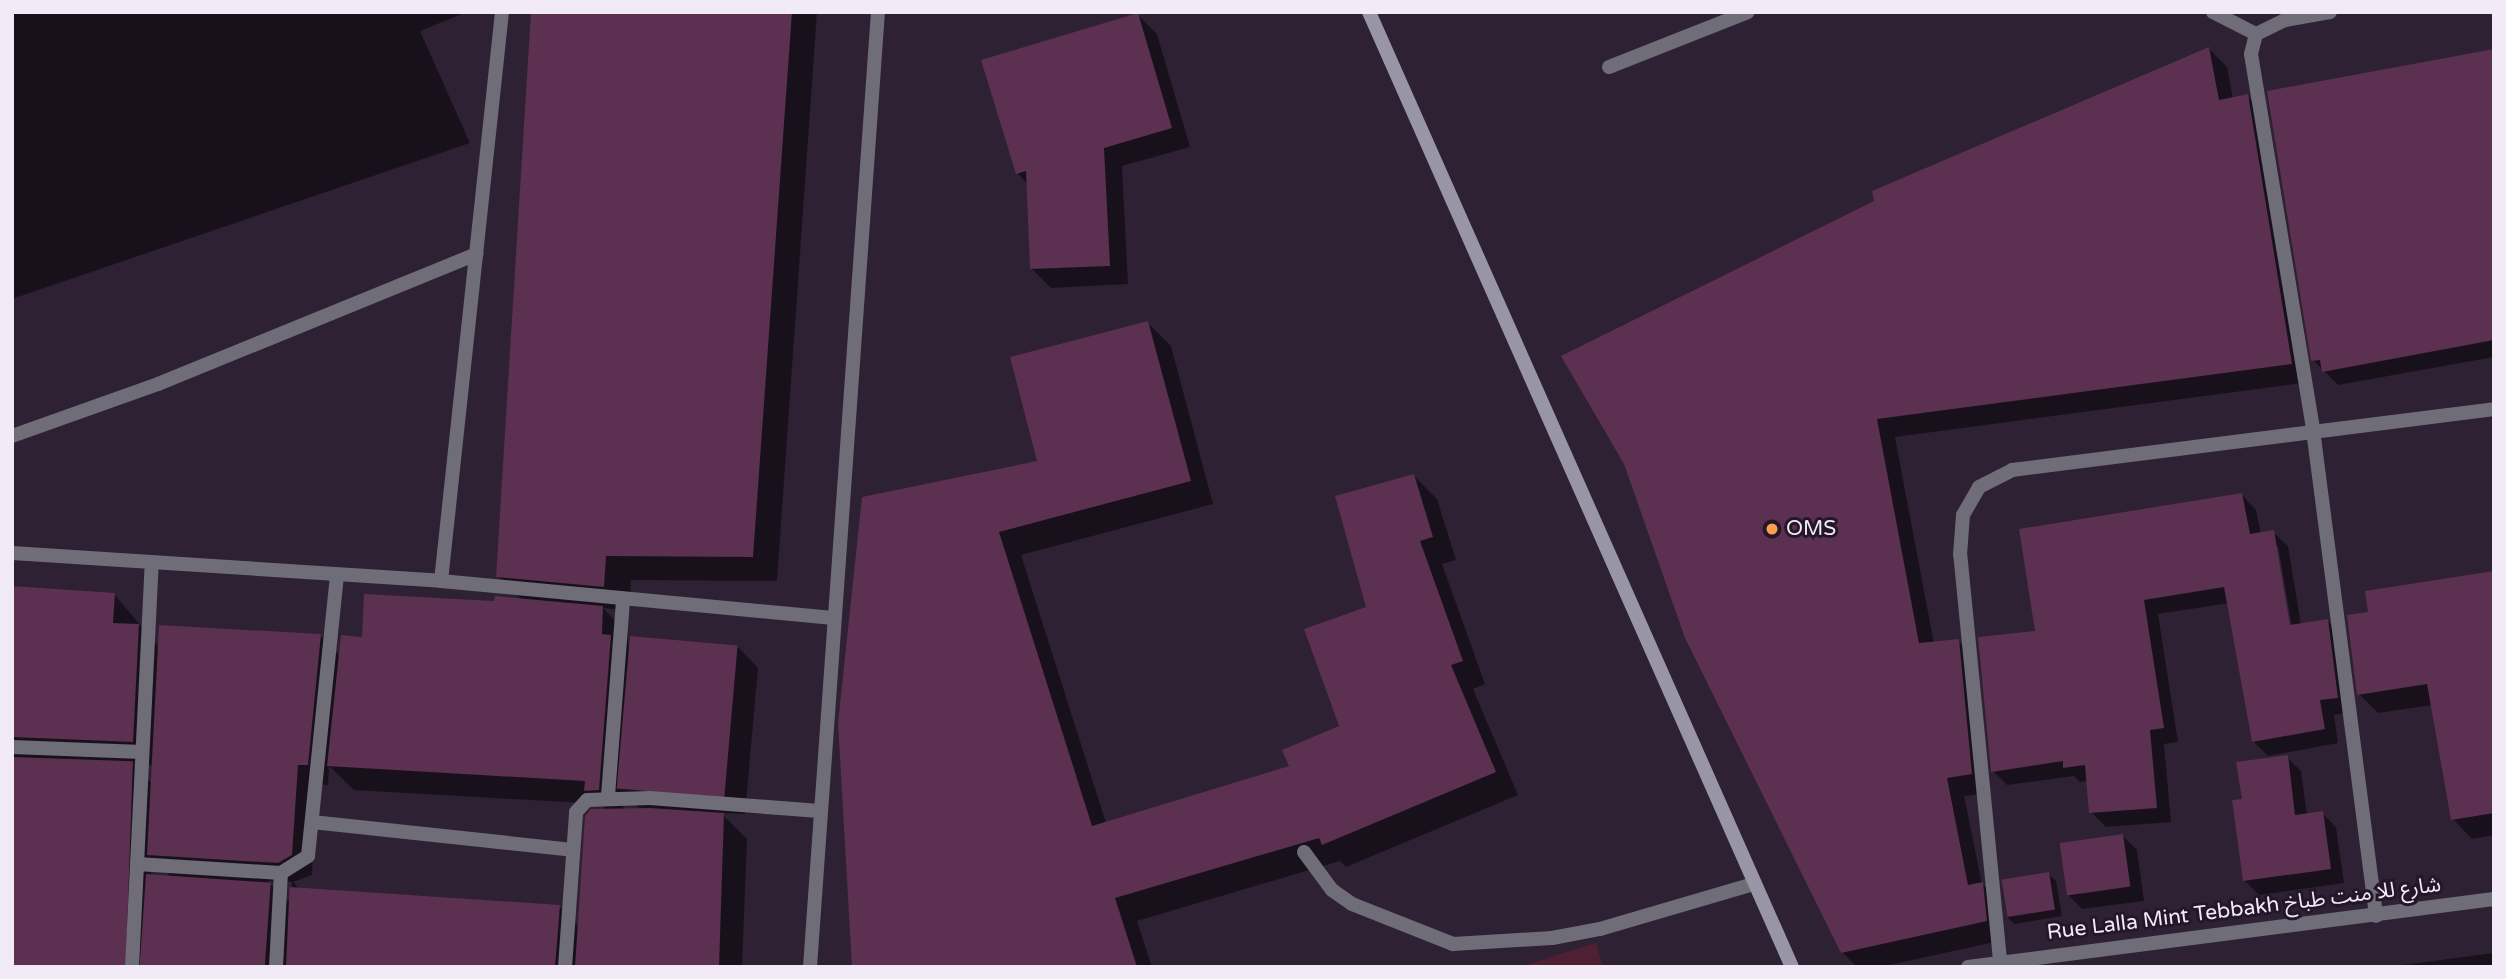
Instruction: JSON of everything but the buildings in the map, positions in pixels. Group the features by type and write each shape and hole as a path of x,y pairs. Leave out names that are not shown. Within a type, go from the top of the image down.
{"street":[{"path":"441,582 502,12"},
{"path":"810,967 878,12"},
{"path":"1368,12 1792,967"},
{"path":"1609,67 1748,12"},
{"path":"2213,12 2256,34"},
{"path":"2256,34 2286,20 2330,12"},
{"path":"2256,34 2251,54 2313,430 2376,916"},
{"path":"12,436 158,384 477,254"},
{"path":"2000,960 1960,555 1963,514 1979,487 2012,470 2494,409"},
{"path":"12,553 441,582 833,618"},
{"path":"132,967 152,562"},
{"path":"137,864 281,873 308,856 337,576"},
{"path":"608,796 623,600"},
{"path":"12,747 142,752"},
{"path":"565,967 573,850 579,805 608,796 820,811"},
{"path":"312,822 573,850"},
{"path":"1304,852 1332,890 1352,904 1453,944 1552,938 1600,929 1754,884"},
{"path":"276,967 281,873"},
{"name":"Rue Lalla Mint Tebbakh شارع للا منت طباخ","path":"1968,967 2000,960 2376,916 2494,899"}],"shaded area":[{"path":"1596,943 1603,967 1519,967 1560,954"}],"place":[{"name":"OMS","path":"1772,529"}]}
